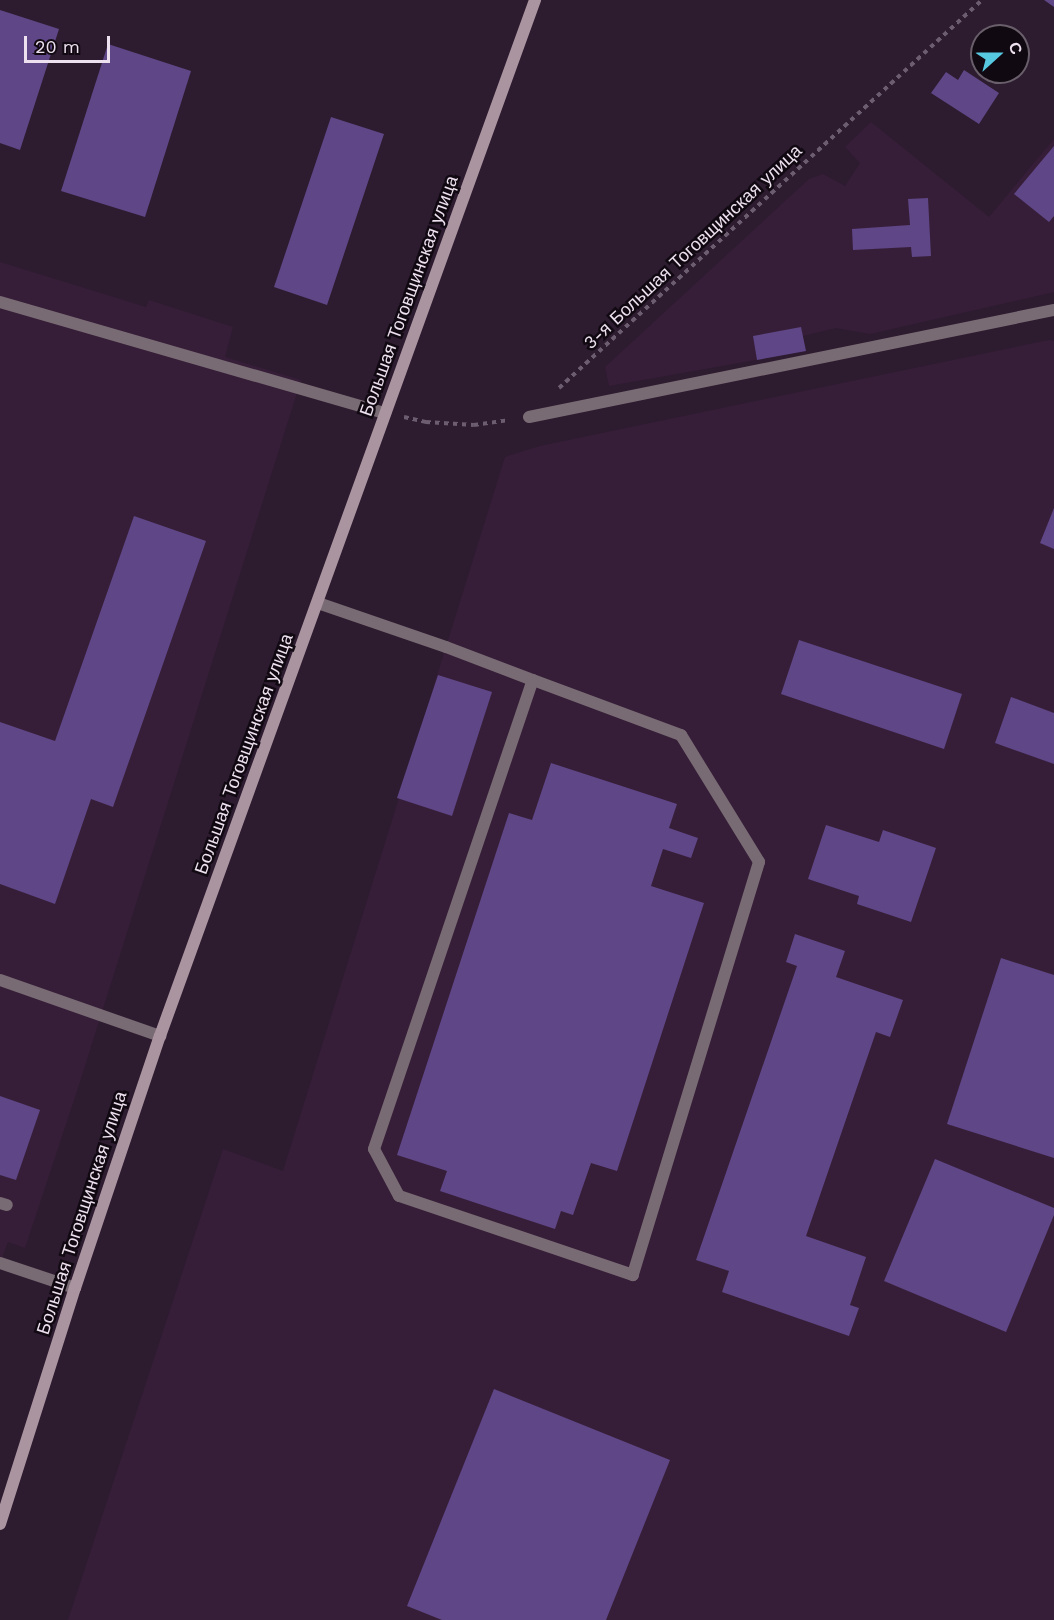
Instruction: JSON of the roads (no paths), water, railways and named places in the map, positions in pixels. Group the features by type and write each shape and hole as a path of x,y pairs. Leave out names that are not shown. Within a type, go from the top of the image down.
{"street":[{"name":"Большая Тоговщинская улица","path":"0,1524 75,1288 160,1036 535,0"}],"lane":[{"path":"0,302 385,413"},
{"path":"529,417 1054,310"},
{"path":"318,603 533,680 681,735 759,862 633,1275 399,1196 374,1149 533,680"},
{"path":"0,980 160,1036"},
{"path":"0,1263 75,1288"}]}
